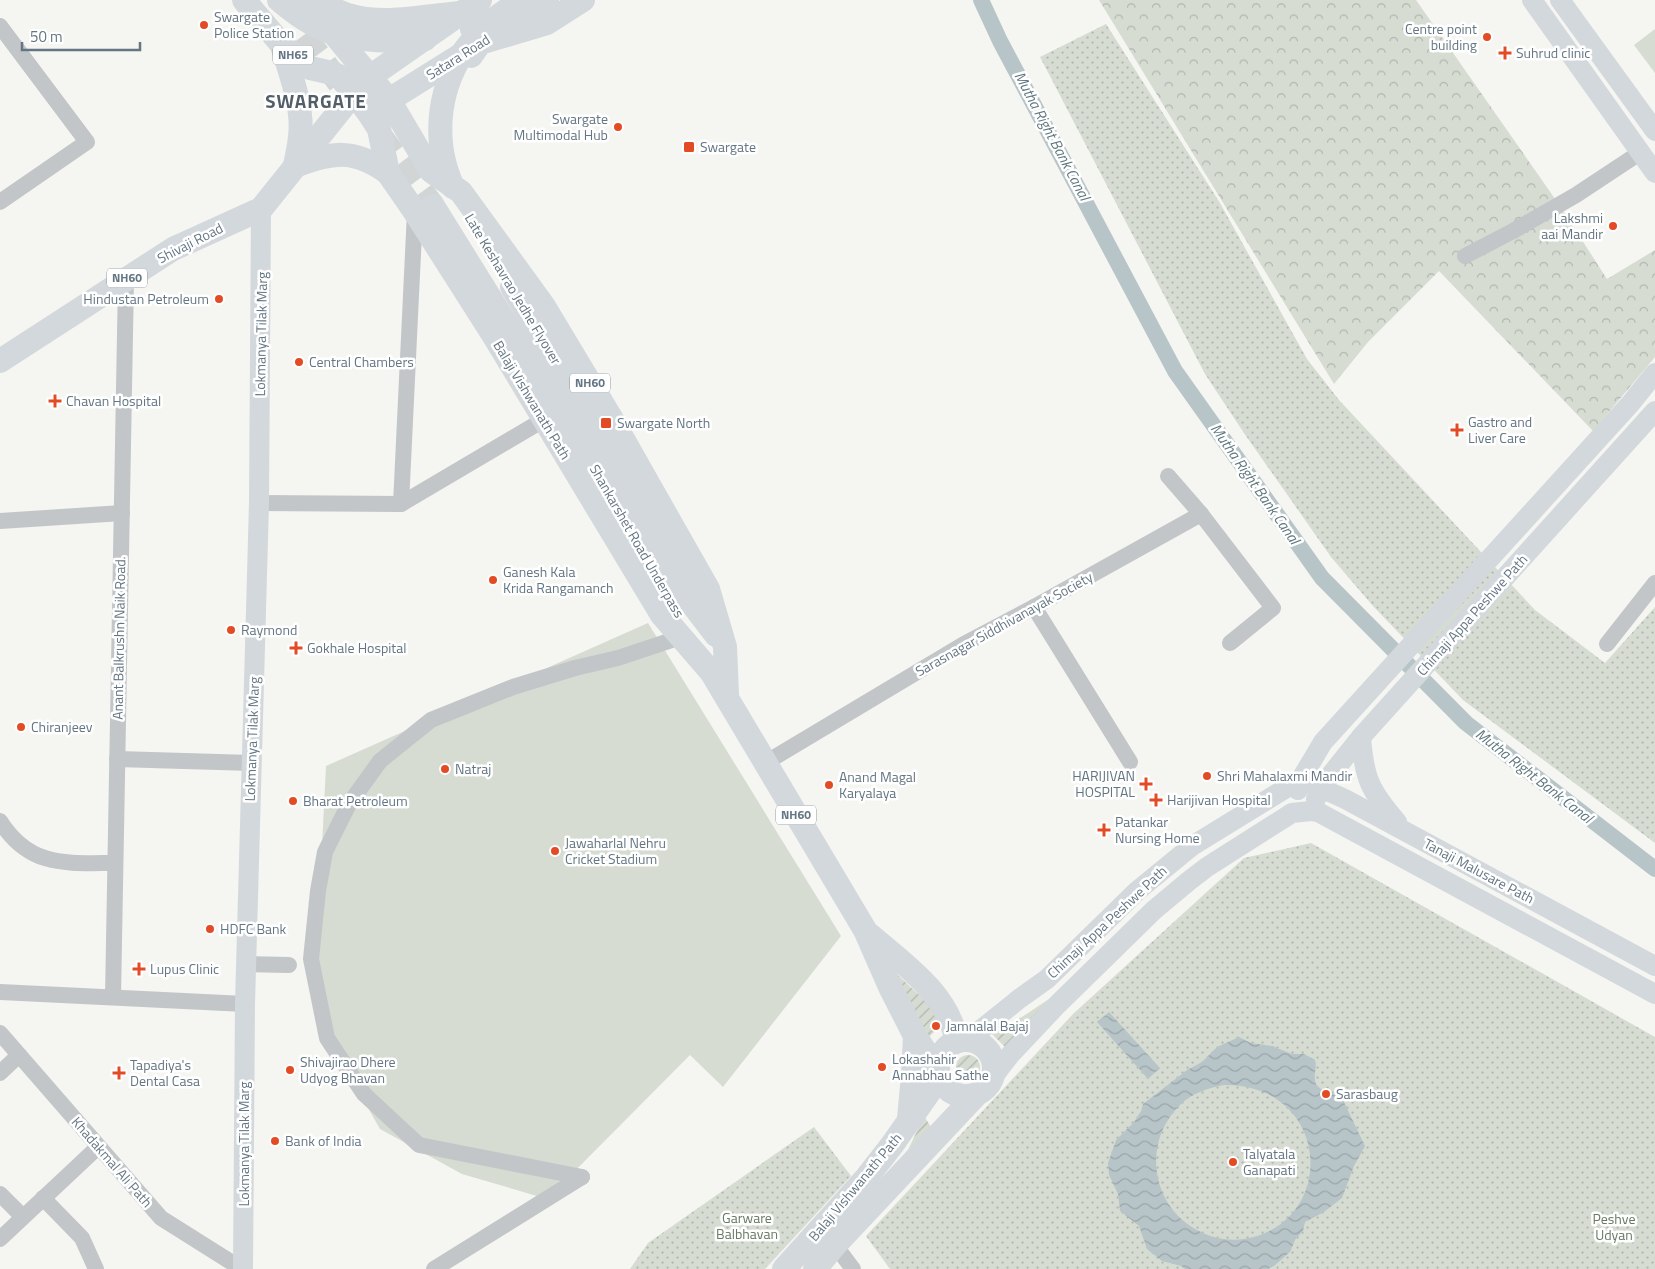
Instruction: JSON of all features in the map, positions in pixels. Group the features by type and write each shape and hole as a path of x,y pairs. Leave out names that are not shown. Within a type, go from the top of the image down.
{"highway":[{"name":"NH65","path":"244,0 282,45 310,68 339,76 354,93"},
{"path":"279,0 304,35"},
{"name":"Late Keshavrao Jedhe Flyover","path":"279,0 301,16 328,31 369,40 407,41 454,34 483,34"},
{"name":"Balaji Vishwanath Path","path":"306,0 390,100 432,171 460,192 543,305 611,418 708,589 725,647 727,698"},
{"path":"316,0 347,15 372,20 393,20 472,6"},
{"name":"Late Keshavrao Jedhe Flyover","path":"521,0 463,53 449,80 443,100 440,123 440,145 446,171 461,204 592,421 690,601 725,647"},
{"name":"Satara Road","path":"370,115 483,34 547,0"},
{"path":"460,192 448,167 443,133 448,100 455,80 483,34 547,23 583,0"},
{"name":"NH60","path":"354,93 371,76 472,6"},
{"path":"282,45 297,96 300,119 300,136 295,166"},
{"name":"Balaji Vishwanath Path","path":"354,93 379,129 388,173 424,209 545,419 662,616 712,673 865,930 914,1036 938,1070 949,1090 958,1095 976,1095"},
{"name":"Shivaji Road","path":"0,361 173,249 261,209 354,93"},
{"name":"NH60","path":"295,166 322,156 337,154 357,156 374,162 388,173"},
{"name":"Shankarshet Road Underpass","path":"424,209 576,438 712,673"},
{"name":"Balaji Vishwanath Path","path":"784,1269 867,1177 908,1121 938,1070 948,1047 963,1040 938,997 924,982 865,930"},
{"path":"908,1121 914,1075 914,1036"},
{"path":"963,1040 982,1045 992,1057 993,1077"},
{"name":"Balaji Vishwanath Path","path":"815,1269 835,1245 976,1095 986,1088 993,1077"}],"main road":[{"path":"1559,0 1655,131"},
{"path":"1536,6 1655,173"},
{"name":"Lokmanya Tilak Marg","path":"242,1269 245,1004 259,503 261,209"},
{"name":"Chimaji Appa Peshwe Path","path":"963,1040 1047,980 1137,891 1192,846 1301,778 1324,742 1631,403 1655,373"},
{"name":"Chimaji Appa Peshwe Path","path":"993,1077 1010,1055 1057,1005 1154,910 1207,867 1302,812 1366,732 1655,411"},
{"path":"1366,732 1363,763 1370,784 1381,804 1406,832"},
{"name":"Chimaji Appa Peshwe Path","path":"1301,778 1302,812"},
{"name":"Tanaji Malusare Path","path":"1301,778 1406,832 1655,966"},
{"name":"Tanaji Malusare Path","path":"1302,812 1318,812 1655,994"}],"street":[{"path":"1536,6 1559,0"},
{"path":"0,26 87,142 0,202"},
{"path":"1465,256 1576,196 1641,152"},
{"path":"401,504 424,209"},
{"name":"Anant Balkrushn Naik Road.","path":"113,997 126,279"},
{"path":"259,503 401,504 545,419"},
{"path":"1168,476 1201,514 1273,608 1230,643"},
{"path":"0,521 122,513"},
{"name":"Sarasnagar Siddhivanayak Society","path":"765,764 964,644 1201,514"},
{"path":"1606,644 1655,583"},
{"path":"1034,607 1130,762"},
{"path":"434,1269 582,1177 419,1145 364,1094 326,1038 311,959 318,892 326,852 349,804 380,761 431,720 513,687 575,668 618,658 681,637"},
{"path":"117,759 252,763"},
{"path":"0,821 7,832 35,855 58,862 115,864"},
{"path":"246,964 289,965"},
{"path":"0,992 245,1004"},
{"name":"Khadakmal Ali Path","path":"0,1033 160,1218 242,1269"},
{"path":"0,1073 19,1055"},
{"path":"0,1239 98,1147"},
{"path":"0,1194 23,1217"},
{"path":"43,1198 82,1238 96,1269"},
{"path":"835,1245 853,1269"}],"green space":[{"path":"1099,0 1416,0 1560,206 1607,279 1655,250 1655,357 1593,431 1439,271 1368,342 1334,384"},
{"path":"1106,24 1220,203 1307,359 1339,400 1535,610 1605,663 1655,607 1655,843 1463,700 1373,606 1331,557 1244,433 1205,374 1040,57"},
{"path":"1655,29 1655,73 1634,45"},
{"name":"Jawaharlal Nehru Cricket Stadium","path":"648,623 841,936 723,1087 690,1055 547,1199 462,1174 380,1129 319,1021 316,967 326,766"},
{"name":"Sarasbaug","path":"1311,843 1655,1037 1655,1269 890,1269 866,1236 1073,1014 1244,858"},
{"path":"885,963 946,1020 923,1043"},
{"path":"1052,997 1006,1048 992,1034 1022,1017"},
{"path":"968,1055 976,1059 980,1067 976,1075 968,1079 960,1075 956,1067 960,1059"},
{"path":"924,1116 931,1127 908,1150"},
{"name":"Garware Balbhavan","path":"814,1127 851,1176 765,1269 630,1269 648,1243"}],"water":[{"path":"1109,1012 1160,1068 1148,1079 1097,1022"},
{"path":"1239,1037 1251,1043 1272,1046 1292,1054 1304,1054 1315,1060 1316,1084 1322,1090 1336,1095 1343,1100 1365,1146 1354,1166 1342,1198 1324,1212 1305,1222 1303,1231 1295,1240 1290,1252 1268,1269 1185,1269 1181,1266 1162,1261 1147,1249 1139,1226 1120,1211 1118,1194 1109,1175 1108,1163 1116,1140 1134,1122 1143,1104 1187,1070 1202,1062 1217,1047","holes":["1224,1085 1260,1091 1286,1107 1303,1129 1310,1156 1308,1183 1296,1208 1275,1228 1239,1240 1213,1237 1186,1223 1172,1209 1163,1193 1157,1175 1156,1157 1160,1138 1167,1121 1180,1105 1195,1094 1206,1089"]}],"waterway":[{"name":"Mutha Right Bank Canal","path":"981,0 1000,41 1175,371 1322,578 1466,723 1655,869"}],"tunnel":[{"path":"304,35 340,84"},
{"path":"379,134 433,206"}],"place":[{"name":"Swargate Police Station","path":"204,25"},
{"name":"Centre point building","path":"1487,37"},
{"name":"Suhrud clinic","path":"1505,53"},
{"name":"Swargate Multimodal Hub","path":"618,127"},
{"name":"Swargate","path":"689,147"},
{"name":"Lakshmi aai Mandir","path":"1613,226"},
{"name":"Hindustan Petroleum","path":"219,299"},
{"name":"Central Chambers","path":"299,362"},
{"name":"Chavan Hospital","path":"55,401"},
{"name":"Swargate North","path":"606,423"},
{"name":"Gastro and Liver Care","path":"1457,430"},
{"name":"Ganesh Kala Krida Rangamanch","path":"493,580"},
{"name":"Raymond","path":"231,630"},
{"name":"Gokhale Hospital","path":"296,648"},
{"name":"Chiranjeev","path":"21,727"},
{"name":"Natraj","path":"445,769"},
{"name":"Shri Mahalaxmi Mandir","path":"1207,776"},
{"name":"HARIJIVAN HOSPITAL","path":"1146,784"},
{"name":"Anand Magal Karyalaya","path":"829,785"},
{"name":"Harijivan Hospital","path":"1156,800"},
{"name":"Bharat Petroleum","path":"293,801"},
{"name":"Patankar Nursing Home","path":"1104,830"},
{"name":"Jawaharlal Nehru Cricket Stadium","path":"555,851"},
{"name":"HDFC Bank","path":"210,929"},
{"name":"Lupus Clinic","path":"139,969"},
{"name":"Jamnalal Bajaj","path":"936,1026"},
{"name":"Lokashahir Annabhau Sathe","path":"882,1067"},
{"name":"Shivajirao Dhere Udyog Bhavan","path":"290,1070"},
{"name":"Tapadiya's Dental Casa","path":"119,1073"},
{"name":"Sarasbaug","path":"1326,1094"},
{"name":"Bank of India","path":"275,1141"},
{"name":"Talyatala Ganapati","path":"1233,1162"}],"district":[{"name":"SWARGATE","path":"316,101"}],"park label":[{"name":"Peshve Udyan","path":"1614,1228"}]}
